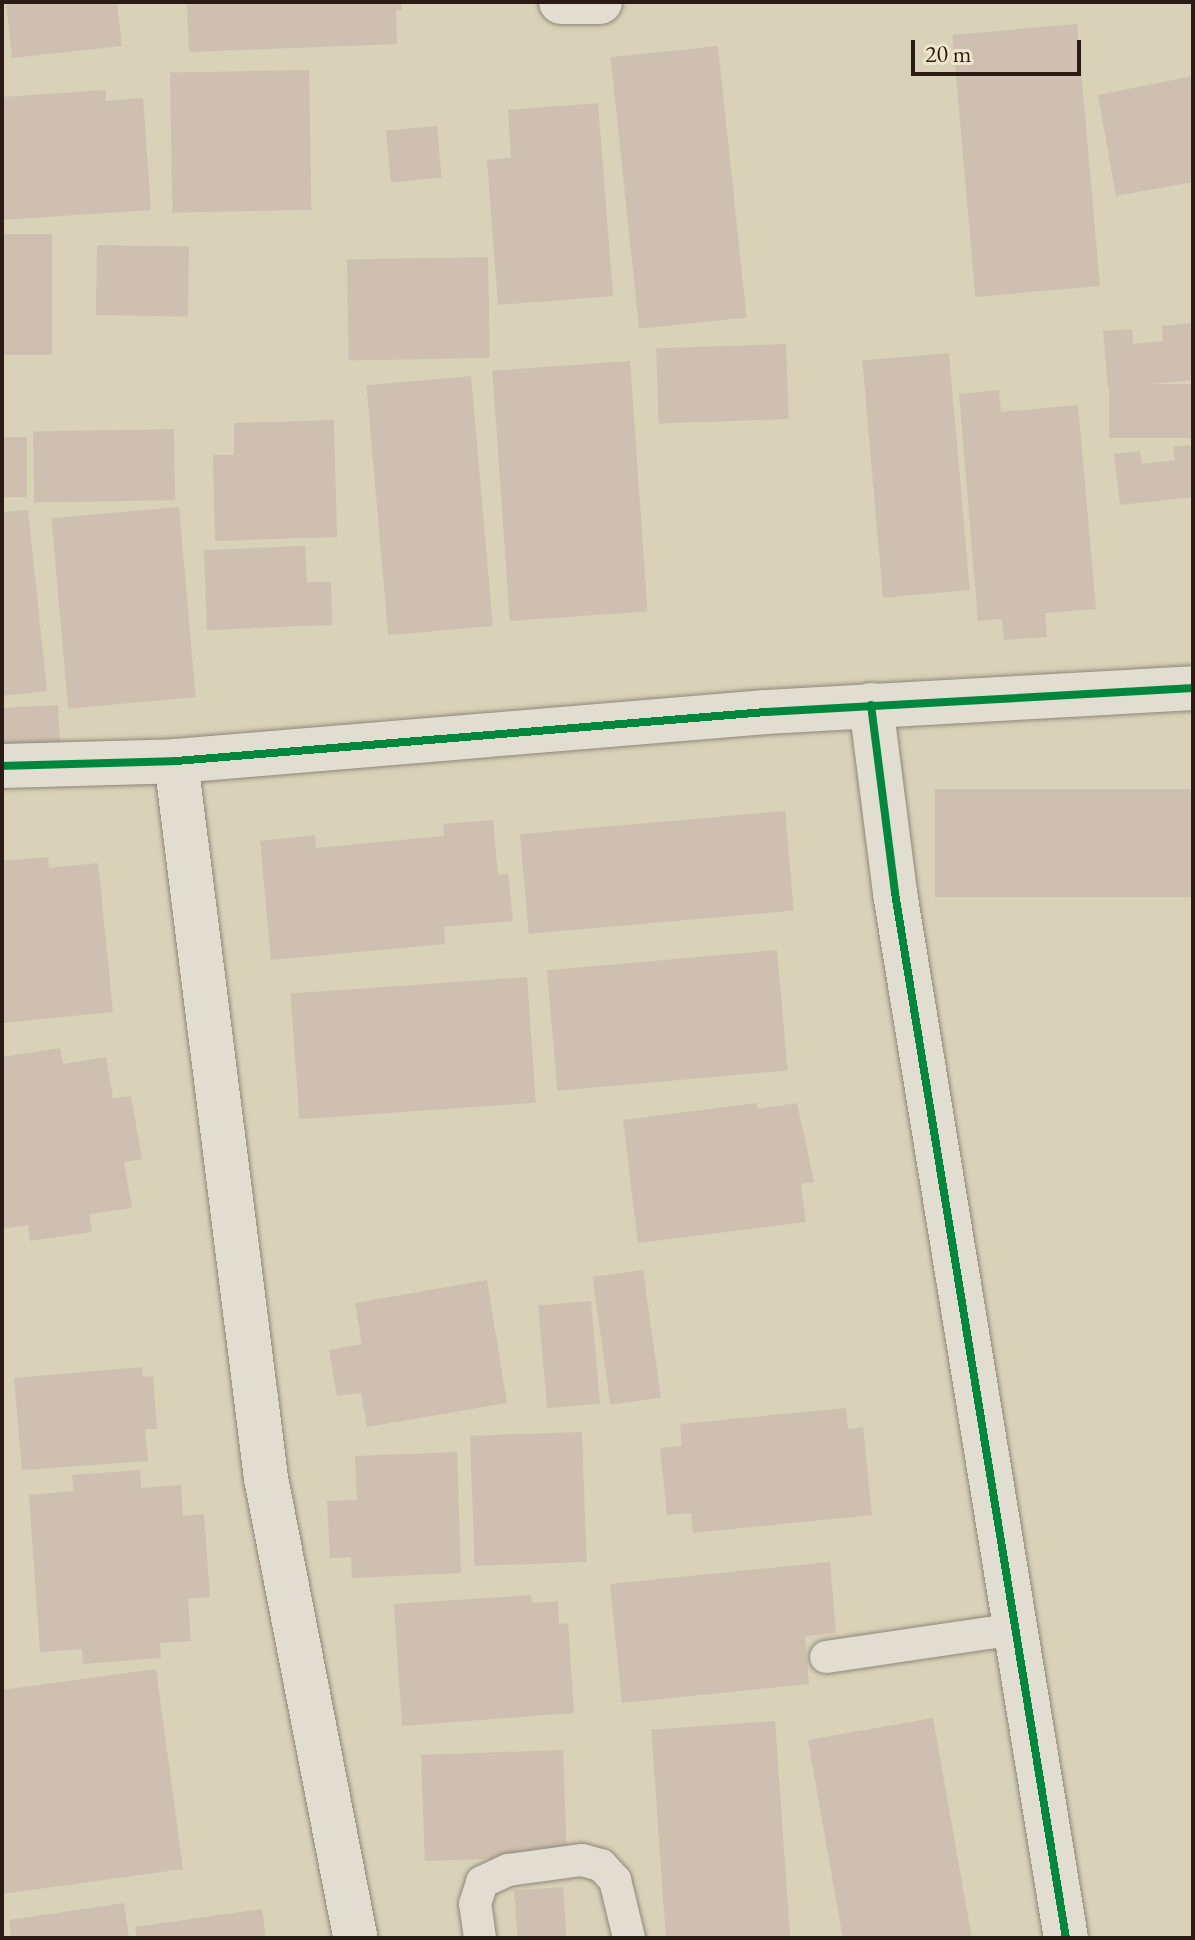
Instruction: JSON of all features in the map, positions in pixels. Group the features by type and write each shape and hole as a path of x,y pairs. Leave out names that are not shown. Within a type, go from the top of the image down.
{"street":[{"path":"561,2 600,2"},
{"path":"2,766 176,761 871,705 1193,688"},
{"path":"871,705 895,893 1066,1938"},
{"path":"176,761 266,1478 355,1938"}],"lane":[{"path":"826,1657 1015,1629"},
{"path":"480,1938 475,1904 482,1882 508,1870 582,1860 601,1865 615,1880 629,1938"}],"building":[{"path":"6,2 117,2 122,46 12,58"},
{"path":"187,2 401,2 402,10 396,10 397,44 189,52"},
{"path":"1077,24 1100,286 975,297 952,35"},
{"path":"718,46 747,318 639,329 611,57"},
{"path":"309,70 311,210 172,212 170,72"},
{"path":"1193,76 1193,182 1116,196 1098,95"},
{"path":"106,90 106,101 143,98 151,210 2,220 2,97"},
{"path":"598,103 613,296 498,305 487,160 511,158 508,110"},
{"path":"437,126 442,178 391,182 386,130"},
{"path":"2,234 52,234 52,355 2,355"},
{"path":"97,245 189,247 188,317 96,315"},
{"path":"488,257 490,358 349,360 347,259"},
{"path":"1193,323 1193,380 1108,388 1103,331 1132,329 1133,344 1163,341 1162,326"},
{"path":"786,344 789,419 659,423 656,349"},
{"path":"949,353 970,590 883,598 862,361"},
{"path":"630,361 648,611 510,621 492,371"},
{"path":"471,376 493,626 388,635 366,385"},
{"path":"1109,384 1193,384 1193,438 1109,438"},
{"path":"999,390 1001,412 1078,405 1096,609 1045,613 1047,637 1004,640 1002,619 978,621 959,394"},
{"path":"334,420 337,537 215,541 213,455 234,455 234,423"},
{"path":"174,429 175,500 34,502 33,431"},
{"path":"2,437 27,437 27,497 2,497"},
{"path":"1193,445 1193,497 1120,505 1114,454 1140,451 1142,464 1175,460 1173,447"},
{"path":"179,507 196,697 68,708 51,518"},
{"path":"28,510 47,691 2,696 2,512"},
{"path":"305,546 307,582 331,582 332,625 207,630 204,550"},
{"path":"58,705 60,750 4,753 2,708"},
{"path":"935,789 1193,789 1193,897 935,897"},
{"path":"785,811 794,911 529,934 520,834"},
{"path":"493,820 498,875 508,874 513,921 444,927 445,944 271,960 260,841 315,835 316,848 444,836 443,824"},
{"path":"48,857 49,868 98,863 113,1012 2,1023 2,861"},
{"path":"777,950 788,1071 557,1091 547,970"},
{"path":"527,977 536,1103 299,1119 291,994"},
{"path":"60,1048 63,1064 106,1057 113,1098 131,1096 142,1159 124,1162 132,1208 89,1214 92,1232 30,1241 28,1225 2,1229 2,1057"},
{"path":"757,1103 757,1109 797,1103 814,1182 801,1184 806,1222 638,1243 623,1120"},
{"path":"643,1270 661,1398 610,1405 592,1277"},
{"path":"487,1280 507,1403 367,1427 361,1393 337,1396 329,1350 362,1344 355,1303"},
{"path":"591,1301 600,1404 547,1408 538,1306"},
{"path":"142,1367 143,1377 153,1376 157,1429 145,1429 148,1461 22,1470 14,1378"},
{"path":"846,1408 848,1429 863,1427 872,1515 693,1533 691,1513 667,1515 660,1448 682,1446 680,1424"},
{"path":"582,1432 587,1562 475,1566 470,1436"},
{"path":"457,1452 461,1573 352,1578 351,1557 330,1558 327,1501 357,1500 355,1456"},
{"path":"140,1470 141,1488 181,1485 183,1516 204,1514 210,1597 188,1599 191,1641 160,1643 161,1658 83,1664 82,1649 40,1652 29,1495 74,1491 72,1475"},
{"path":"830,1562 836,1633 805,1636 809,1684 622,1703 610,1584"},
{"path":"531,1595 532,1603 558,1601 559,1624 568,1623 574,1713 402,1726 394,1604"},
{"path":"156,1669 183,1869 2,1894 2,1690"},
{"path":"933,1718 972,1937 843,1938 808,1740"},
{"path":"775,1721 790,1938 666,1938 651,1730"},
{"path":"563,1750 567,1856 425,1861 421,1755"},
{"path":"563,1887 567,1938 517,1938 514,1890"},
{"path":"124,1903 129,1938 11,1938 9,1920"},
{"path":"262,1909 266,1938 137,1938 135,1927"}],"cycle path":[{"path":"2,766 176,761 766,712 1193,688"},
{"path":"871,705 895,893 1066,1938"}]}
